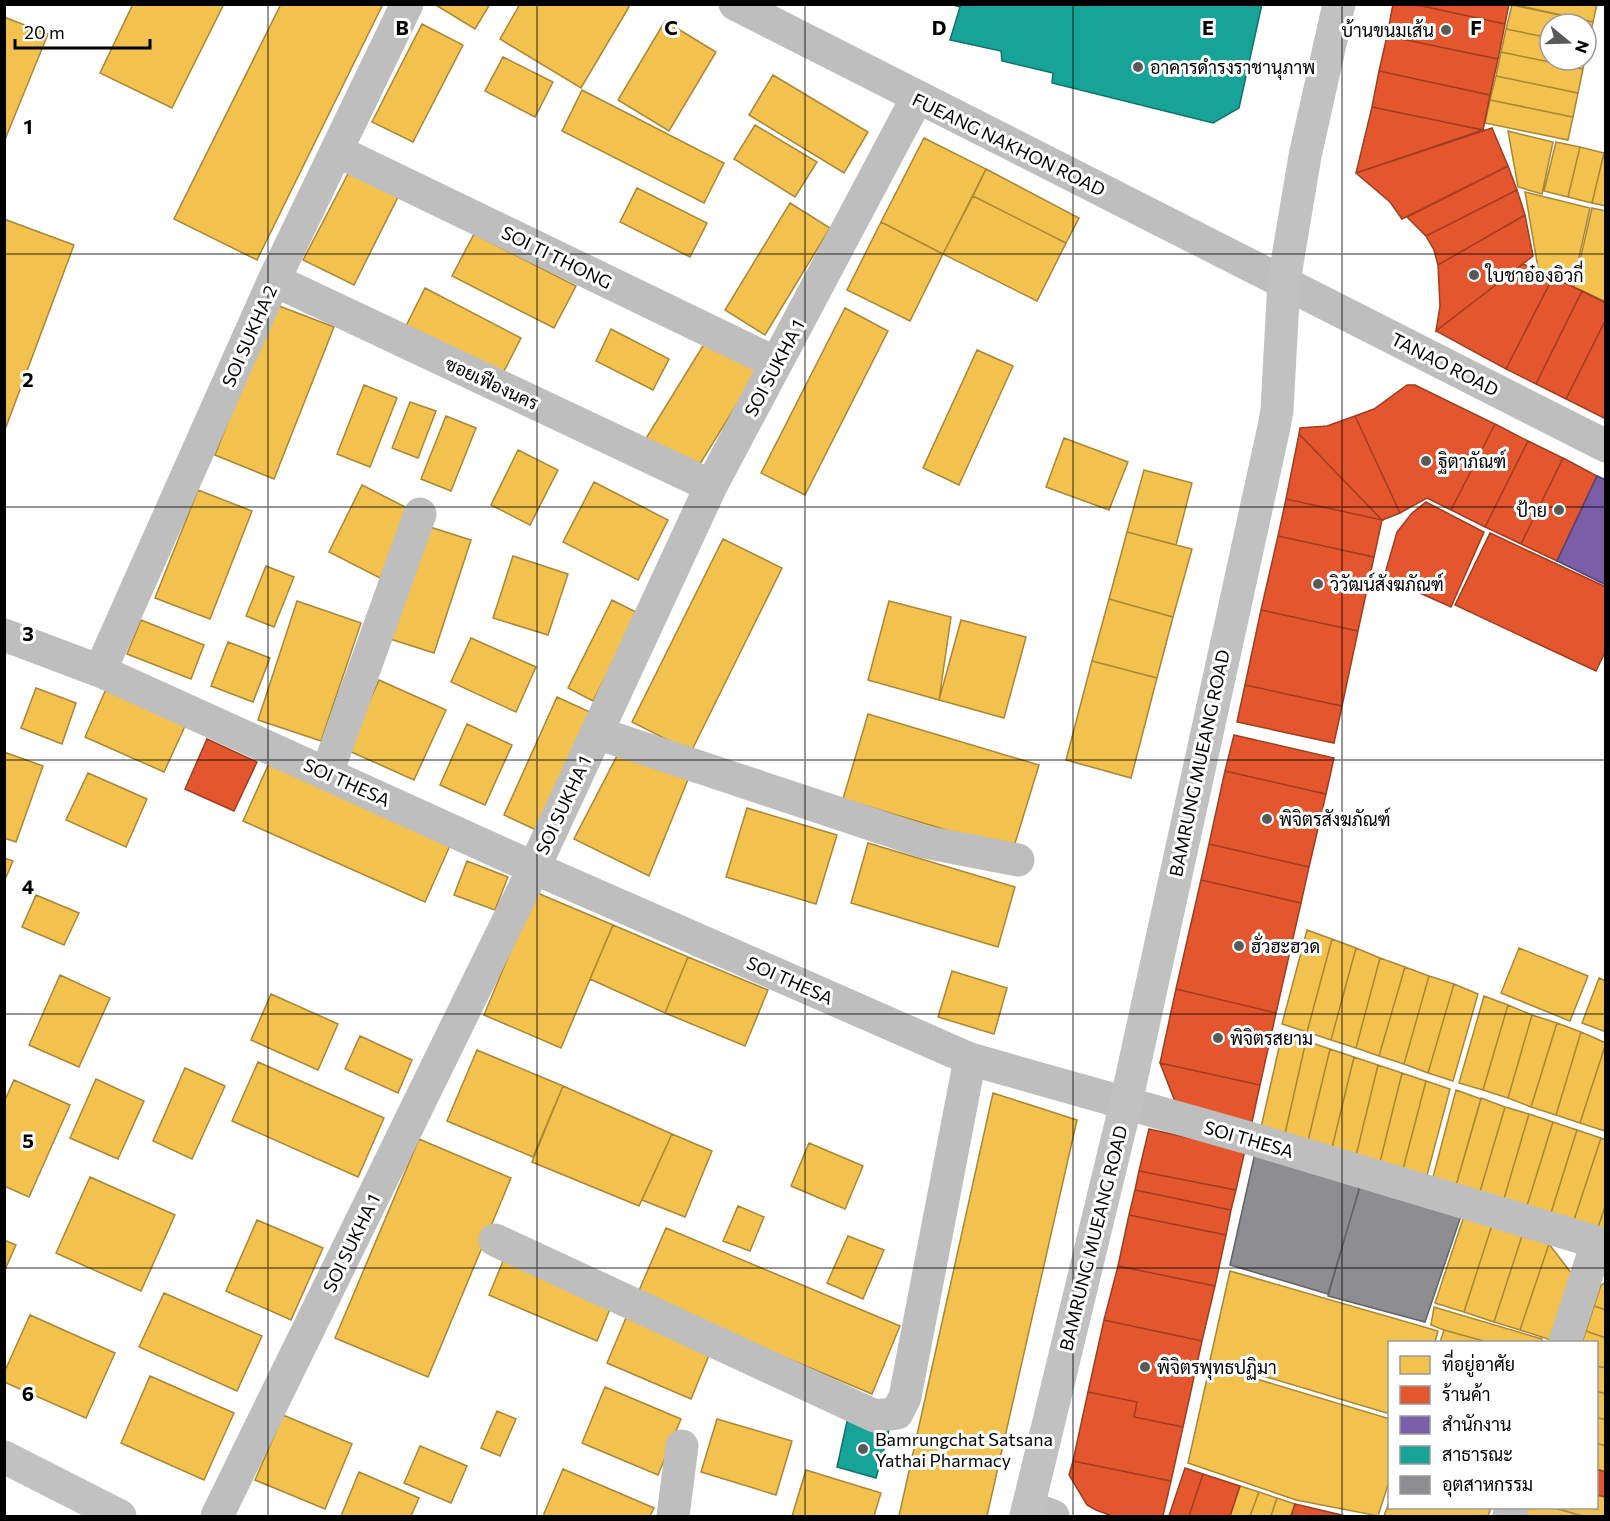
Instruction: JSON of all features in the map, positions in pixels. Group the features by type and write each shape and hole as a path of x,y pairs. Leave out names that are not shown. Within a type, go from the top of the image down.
{"main road":[{"name":"BAMRUNG MUEANG ROAD","path":"1036,1513 1277,410 1284,281 1305,156 1339,4"},
{"path":"4,1457 120,1516"}],"street":[{"name":"SOI SUKHA 2","path":"100,671 274,280 407,4"},
{"name":"FUEANG NAKHON ROAD","path":"735,4 917,98 1284,281"},
{"name":"SOI SUKHA 1","path":"217,1516 534,868 711,486 917,98"},
{"name":"SOI TI THONG","path":"337,151 776,363"},
{"name":"ซอยเฟืองนคร","path":"274,280 711,486"},
{"name":"TANAO ROAD","path":"1284,281 1605,446"},
{"path":"327,773 420,514"},
{"name":"SOI THESA","path":"4,635 100,671 534,868 970,1059 1601,1244"},
{"path":"597,733 925,842 1018,860"},
{"path":"495,1240 875,1416 897,1413 906,1397 970,1059"},
{"path":"1565,1341 1601,1244"},
{"path":"673,1516 682,1446"}],"building: ที่อยู่อาศัย":[{"path":"133,4 224,4 172,108 100,73"},
{"path":"281,4 383,4 257,260 174,219"},
{"path":"434,4 490,4 475,29"},
{"path":"520,4 625,4 629,7 581,88 500,39"},
{"path":"1512,4 1597,4 1595,12 1548,12"},
{"path":"1512,5 1545,12 1538,12 1538,36 1506,29"},
{"path":"4,17 48,34 4,142"},
{"path":"665,21 716,52 669,131 618,100"},
{"path":"422,24 463,45 413,142 372,122"},
{"path":"1506,29 1538,36 1538,60 1501,52"},
{"path":"1501,52 1538,60 1538,72 1582,72 1578,93 1496,76"},
{"path":"503,57 553,82 535,117 485,91"},
{"path":"773,75 868,132 844,173 749,115"},
{"path":"1496,76 1578,93 1573,117 1490,100"},
{"path":"582,90 724,163 704,203 562,131"},
{"path":"1490,100 1573,117 1568,140 1485,123"},
{"path":"755,125 817,162 795,197 734,159"},
{"path":"1508,131 1553,142 1542,194 1518,187"},
{"path":"924,138 986,169 943,254 881,222"},
{"path":"1556,142 1580,147 1568,197 1544,191"},
{"path":"1580,147 1604,153 1592,203 1568,197"},
{"path":"1604,153 1606,154 1606,206 1592,203"},
{"path":"986,169 1079,218 1066,243 973,196"},
{"path":"350,170 399,195 354,285 303,260"},
{"path":"637,188 707,223 690,257 620,222"},
{"path":"1525,192 1590,208 1573,284 1538,268"},
{"path":"973,196 1066,243 1037,301 943,254"},
{"path":"790,203 830,228 765,335 725,310"},
{"path":"1592,208 1606,211 1606,302 1574,287"},
{"path":"4,219 74,245 6,427 4,427"},
{"path":"881,222 943,254 910,321 847,290"},
{"path":"474,234 576,286 554,328 452,276"},
{"path":"425,288 521,338 501,377 405,328"},
{"path":"274,304 334,327 274,479 215,455"},
{"path":"845,308 888,331 805,495 761,473"},
{"path":"611,329 669,359 653,390 596,361"},
{"path":"709,336 760,367 695,472 645,440"},
{"path":"977,350 1013,366 959,485 923,468"},
{"path":"364,385 397,398 370,467 337,454"},
{"path":"410,402 436,411 418,458 392,448"},
{"path":"446,416 476,428 451,491 421,479"},
{"path":"1064,438 1128,462 1109,510 1046,487"},
{"path":"518,450 558,470 530,525 491,505"},
{"path":"1144,470 1192,483 1176,545 1127,532"},
{"path":"594,482 668,520 638,580 563,542"},
{"path":"362,485 413,511 380,578 329,552"},
{"path":"198,490 252,511 210,619 155,598"},
{"path":"427,526 471,540 434,653 390,639"},
{"path":"1127,532 1192,549 1173,617 1109,599"},
{"path":"723,539 782,568 691,752 632,722"},
{"path":"513,556 568,574 548,635 493,618"},
{"path":"266,566 294,577 274,627 246,616"},
{"path":"1109,599 1173,617 1157,678 1092,661"},
{"path":"612,600 638,613 593,701 568,688"},
{"path":"297,601 361,623 321,741 258,720"},
{"path":"889,601 951,617 939,700 868,680"},
{"path":"141,620 204,645 191,679 127,654"},
{"path":"961,620 1026,637 1004,718 939,700"},
{"path":"471,638 536,667 516,712 451,682"},
{"path":"228,642 270,658 253,702 211,686"},
{"path":"1092,661 1157,678 1131,778 1066,760"},
{"path":"379,680 446,710 414,780 347,750"},
{"path":"36,688 76,703 62,744 21,728"},
{"path":"106,689 186,724 164,772 85,737"},
{"path":"557,697 590,712 536,830 504,815"},
{"path":"868,714 1039,765 1013,850 843,799"},
{"path":"467,724 512,745 485,805 440,785"},
{"path":"620,750 689,777 649,876 574,839"},
{"path":"4,752 43,766 16,842 4,838"},
{"path":"270,761 452,841 425,902 243,821"},
{"path":"88,773 147,799 126,847 66,820"},
{"path":"747,808 837,835 816,904 726,877"},
{"path":"868,843 1015,887 998,947 851,903"},
{"path":"4,858 13,861 4,882"},
{"path":"467,861 508,877 495,910 454,895"},
{"path":"535,892 613,925 561,1048 484,1015"},
{"path":"36,895 79,913 64,945 22,927"},
{"path":"613,925 688,957 665,1013 590,979"},
{"path":"1307,930 1332,939 1307,1032 1282,1024"},
{"path":"1332,939 1356,948 1331,1040 1307,1032"},
{"path":"1356,948 1380,958 1356,1048 1331,1040"},
{"path":"1519,948 1588,976 1570,1021 1501,993"},
{"path":"688,957 768,990 745,1046 665,1013"},
{"path":"1380,958 1405,967 1379,1056 1356,1048"},
{"path":"1405,967 1429,976 1404,1064 1379,1056"},
{"path":"952,971 1007,988 994,1034 938,1017"},
{"path":"60,975 110,998 79,1067 29,1045"},
{"path":"1429,976 1454,984 1428,1073 1404,1064"},
{"path":"1599,978 1606,981 1606,1032 1582,1023"},
{"path":"1454,984 1478,994 1453,1081 1428,1073"},
{"path":"271,994 338,1024 318,1070 251,1040"},
{"path":"1484,996 1508,1005 1483,1090 1459,1083"},
{"path":"1508,1005 1532,1015 1508,1098 1483,1090"},
{"path":"1532,1015 1557,1023 1531,1107 1508,1098"},
{"path":"1557,1023 1581,1032 1556,1115 1531,1107"},
{"path":"1581,1032 1606,1043 1580,1123 1556,1115"},
{"path":"1282,1034 1306,1041 1284,1138 1260,1132"},
{"path":"360,1036 412,1060 398,1093 345,1069"},
{"path":"1306,1041 1330,1049 1307,1145 1284,1138"},
{"path":"1606,1043 1606,1129 1605,1131 1580,1123"},
{"path":"1330,1049 1354,1057 1331,1152 1307,1145"},
{"path":"477,1050 563,1086 533,1157 447,1121"},
{"path":"1354,1057 1378,1065 1355,1160 1331,1152"},
{"path":"258,1062 384,1118 358,1177 232,1121"},
{"path":"1378,1065 1402,1073 1379,1166 1355,1160"},
{"path":"185,1068 225,1086 192,1159 153,1141"},
{"path":"1402,1073 1426,1081 1402,1173 1379,1166"},
{"path":"96,1079 144,1101 118,1159 70,1138"},
{"path":"14,1080 70,1105 29,1197 4,1186 4,1102"},
{"path":"1426,1081 1450,1089 1426,1179 1402,1173"},
{"path":"563,1086 672,1134 639,1206 532,1162"},
{"path":"1456,1090 1481,1099 1455,1189 1432,1181"},
{"path":"993,1093 1077,1120 987,1516 899,1516"},
{"path":"1481,1098 1505,1107 1479,1195 1455,1189"},
{"path":"1505,1107 1529,1114 1503,1202 1479,1195"},
{"path":"1529,1114 1553,1122 1526,1209 1503,1202"},
{"path":"1553,1122 1577,1130 1550,1216 1526,1209"},
{"path":"1577,1130 1601,1138 1573,1223 1550,1216"},
{"path":"672,1134 712,1151 685,1217 642,1200"},
{"path":"1601,1138 1606,1140 1606,1204 1597,1230 1573,1223"},
{"path":"419,1139 511,1178 428,1377 335,1338"},
{"path":"809,1143 863,1166 845,1209 791,1186"},
{"path":"90,1177 175,1215 141,1291 56,1253"},
{"path":"1606,1204 1606,1232 1597,1230"},
{"path":"738,1206 764,1217 750,1251 723,1241"},
{"path":"1464,1216 1492,1225 1464,1312 1435,1303"},
{"path":"257,1220 323,1248 291,1320 226,1291"},
{"path":"1492,1225 1522,1236 1494,1322 1464,1312"},
{"path":"666,1228 900,1326 872,1394 637,1295"},
{"path":"848,1236 884,1250 863,1299 827,1283"},
{"path":"1522,1236 1549,1244 1520,1330 1494,1322"},
{"path":"4,1240 16,1245 4,1272"},
{"path":"1549,1244 1572,1274 1551,1340 1520,1330"},
{"path":"506,1254 614,1299 597,1341 489,1295"},
{"path":"1230,1271 1438,1331 1435,1341 1388,1341 1388,1413 1210,1360"},
{"path":"1606,1282 1606,1310 1594,1306 1601,1285"},
{"path":"164,1293 262,1336 237,1391 139,1347"},
{"path":"1594,1306 1606,1310 1606,1338 1586,1331"},
{"path":"1434,1307 1542,1339 1541,1341 1483,1341 1431,1325"},
{"path":"628,1313 712,1348 691,1399 607,1363"},
{"path":"30,1315 115,1353 86,1418 4,1382 4,1373"},
{"path":"1444,1330 1483,1341 1440,1341"},
{"path":"1586,1331 1606,1338 1606,1368 1598,1366 1598,1341 1582,1341"},
{"path":"1210,1365 1388,1418 1388,1485 1378,1516 1296,1500 1188,1463"},
{"path":"1598,1366 1606,1368 1606,1394 1598,1392"},
{"path":"150,1376 234,1413 204,1480 121,1443"},
{"path":"605,1387 681,1419 658,1475 582,1443"},
{"path":"1598,1392 1606,1394 1606,1420 1598,1418"},
{"path":"497,1411 516,1419 500,1456 481,1448"},
{"path":"283,1415 352,1444 325,1509 255,1480"},
{"path":"1598,1418 1606,1420 1606,1446 1598,1444"},
{"path":"717,1419 792,1441 776,1495 701,1472"},
{"path":"1598,1444 1606,1446 1606,1472 1598,1470"},
{"path":"420,1446 467,1466 451,1503 404,1483"},
{"path":"563,1469 654,1508 650,1516 543,1516"},
{"path":"806,1470 881,1493 874,1516 792,1516"},
{"path":"359,1472 419,1498 411,1516 341,1516"},
{"path":"1240,1486 1259,1492 1250,1516 1230,1516"},
{"path":"1259,1492 1277,1498 1271,1516 1250,1516"},
{"path":"1598,1495 1606,1497 1606,1516 1583,1516 1558,1509 1598,1509"},
{"path":"1277,1498 1295,1504 1291,1516 1271,1516"},
{"path":"1388,1505 1388,1509 1491,1509 1488,1516 1384,1516"},
{"path":"1526,1509 1558,1509 1583,1516 1523,1516"}],"building: ร้านค้า":[{"name":"บ้านขนมเส้น","path":"1393,4 1413,4 1505,24 1498,59 1387,36"},
{"path":"1413,4 1509,4 1505,24"},
{"path":"1387,36 1498,59 1490,95 1379,71"},
{"path":"1379,71 1490,95 1483,130 1372,107"},
{"path":"1372,107 1483,130 1356,173"},
{"path":"1492,128 1508,166 1402,219 1390,202 1356,173"},
{"path":"1508,166 1517,190 1426,236 1407,217"},
{"path":"1517,190 1525,215 1438,265 1434,250 1426,236"},
{"name":"ใบชาอ๋องอิวกี่","path":"1525,215 1533,256 1436,331 1440,306 1438,265"},
{"path":"1523,264 1553,277 1506,369 1436,331"},
{"path":"1553,277 1582,291 1536,384 1506,369"},
{"path":"1582,291 1606,303 1606,319 1566,399 1536,384"},
{"path":"1606,319 1606,419 1566,399"},
{"name":"ฐิตาภัณฑ์","path":"1407,385 1415,385 1495,424 1451,510 1427,498 1400,513 1355,416 1374,409"},
{"path":"1355,416 1400,513 1382,520 1299,434 1300,428 1327,426"},
{"path":"1495,424 1528,441 1485,527 1451,510"},
{"path":"1299,434 1382,520 1286,499"},
{"path":"1528,441 1563,458 1521,544 1485,527"},
{"name":"ป้าย","path":"1563,458 1597,476 1557,561 1521,544"},
{"path":"1286,499 1382,520 1374,557 1278,536"},
{"path":"1426,502 1484,532 1451,607 1384,577 1397,532 1412,513"},
{"path":"1490,533 1606,587 1606,650 1596,671 1455,605"},
{"name":"วิวัฒน์สังฆภัณฑ์","path":"1278,536 1374,557 1358,631 1261,610"},
{"path":"1261,610 1358,631 1342,706 1245,685"},
{"path":"1245,685 1342,706 1334,743 1237,722"},
{"path":"1234,735 1334,758 1326,794 1225,771"},
{"path":"207,739 257,762 234,811 185,789"},
{"name":"พิจิตรสังฆภัณฑ์","path":"1225,771 1326,794 1309,867 1209,844"},
{"path":"1209,844 1309,867 1301,903 1201,880"},
{"name":"ฮั่วฮะฮวด","path":"1201,880 1301,903 1276,1013 1176,989"},
{"name":"พิจิตรสยาม","path":"1176,989 1276,1013 1260,1085 1160,1063"},
{"path":"1160,1063 1260,1085 1252,1122 1176,1104"},
{"path":"1149,1129 1245,1150 1236,1190 1139,1171"},
{"path":"1139,1171 1236,1190 1231,1210 1135,1190"},
{"path":"1135,1190 1231,1210 1226,1235 1129,1215"},
{"path":"1129,1215 1226,1235 1215,1286 1118,1266"},
{"path":"1118,1266 1215,1286 1202,1341 1104,1320"},
{"name":"พิจิตรพุทธปฏิมา","path":"1104,1320 1202,1341 1183,1427 1134,1417 1137,1402 1088,1392"},
{"path":"1088,1392 1137,1402 1134,1417 1183,1427 1171,1481 1073,1461"},
{"path":"1073,1461 1171,1481 1163,1516 1112,1516 1087,1505 1069,1475"},
{"path":"1185,1468 1203,1474 1189,1516 1169,1516"},
{"path":"1598,1470 1606,1472 1606,1497 1598,1495"},
{"path":"1203,1474 1240,1486 1230,1516 1189,1516"},
{"path":"1295,1504 1346,1516 1291,1516"}],"building: สำนักงาน":[{"path":"1597,476 1606,480 1606,585 1557,561"}],"building: สาธารณะ":[{"name":"อาคารดำรงราชานุภาพ","path":"950,4 1262,4 1239,108 1213,123 1052,83 1053,73 1002,61 1001,51 950,40 960,7"},
{"name":"Bamrungchat Satsana Yathai Pharmacy","path":"848,1417 889,1430 876,1478 837,1467"}],"building: อุตสาหกรรม":[{"path":"1255,1153 1360,1187 1328,1294 1230,1265"},
{"path":"1361,1182 1462,1213 1425,1322 1328,1296"}],"place":[{"name":"บ้านขนมเส้น","path":"1446,30"},
{"name":"อาคารดำรงราชานุภาพ","path":"1138,67"},
{"name":"ใบชาอ๋องอิวกี่","path":"1474,275"},
{"name":"ฐิตาภัณฑ์","path":"1426,461"},
{"name":"ป้าย","path":"1559,510"},
{"name":"วิวัฒน์สังฆภัณฑ์","path":"1318,584"},
{"name":"พิจิตรสังฆภัณฑ์","path":"1267,819"},
{"name":"ฮั่วฮะฮวด","path":"1239,946"},
{"name":"พิจิตรสยาม","path":"1218,1038"},
{"name":"พิจิตรพุทธปฏิมา","path":"1145,1367"},
{"name":"Bamrungchat Satsana Yathai Pharmacy","path":"863,1449"}]}
